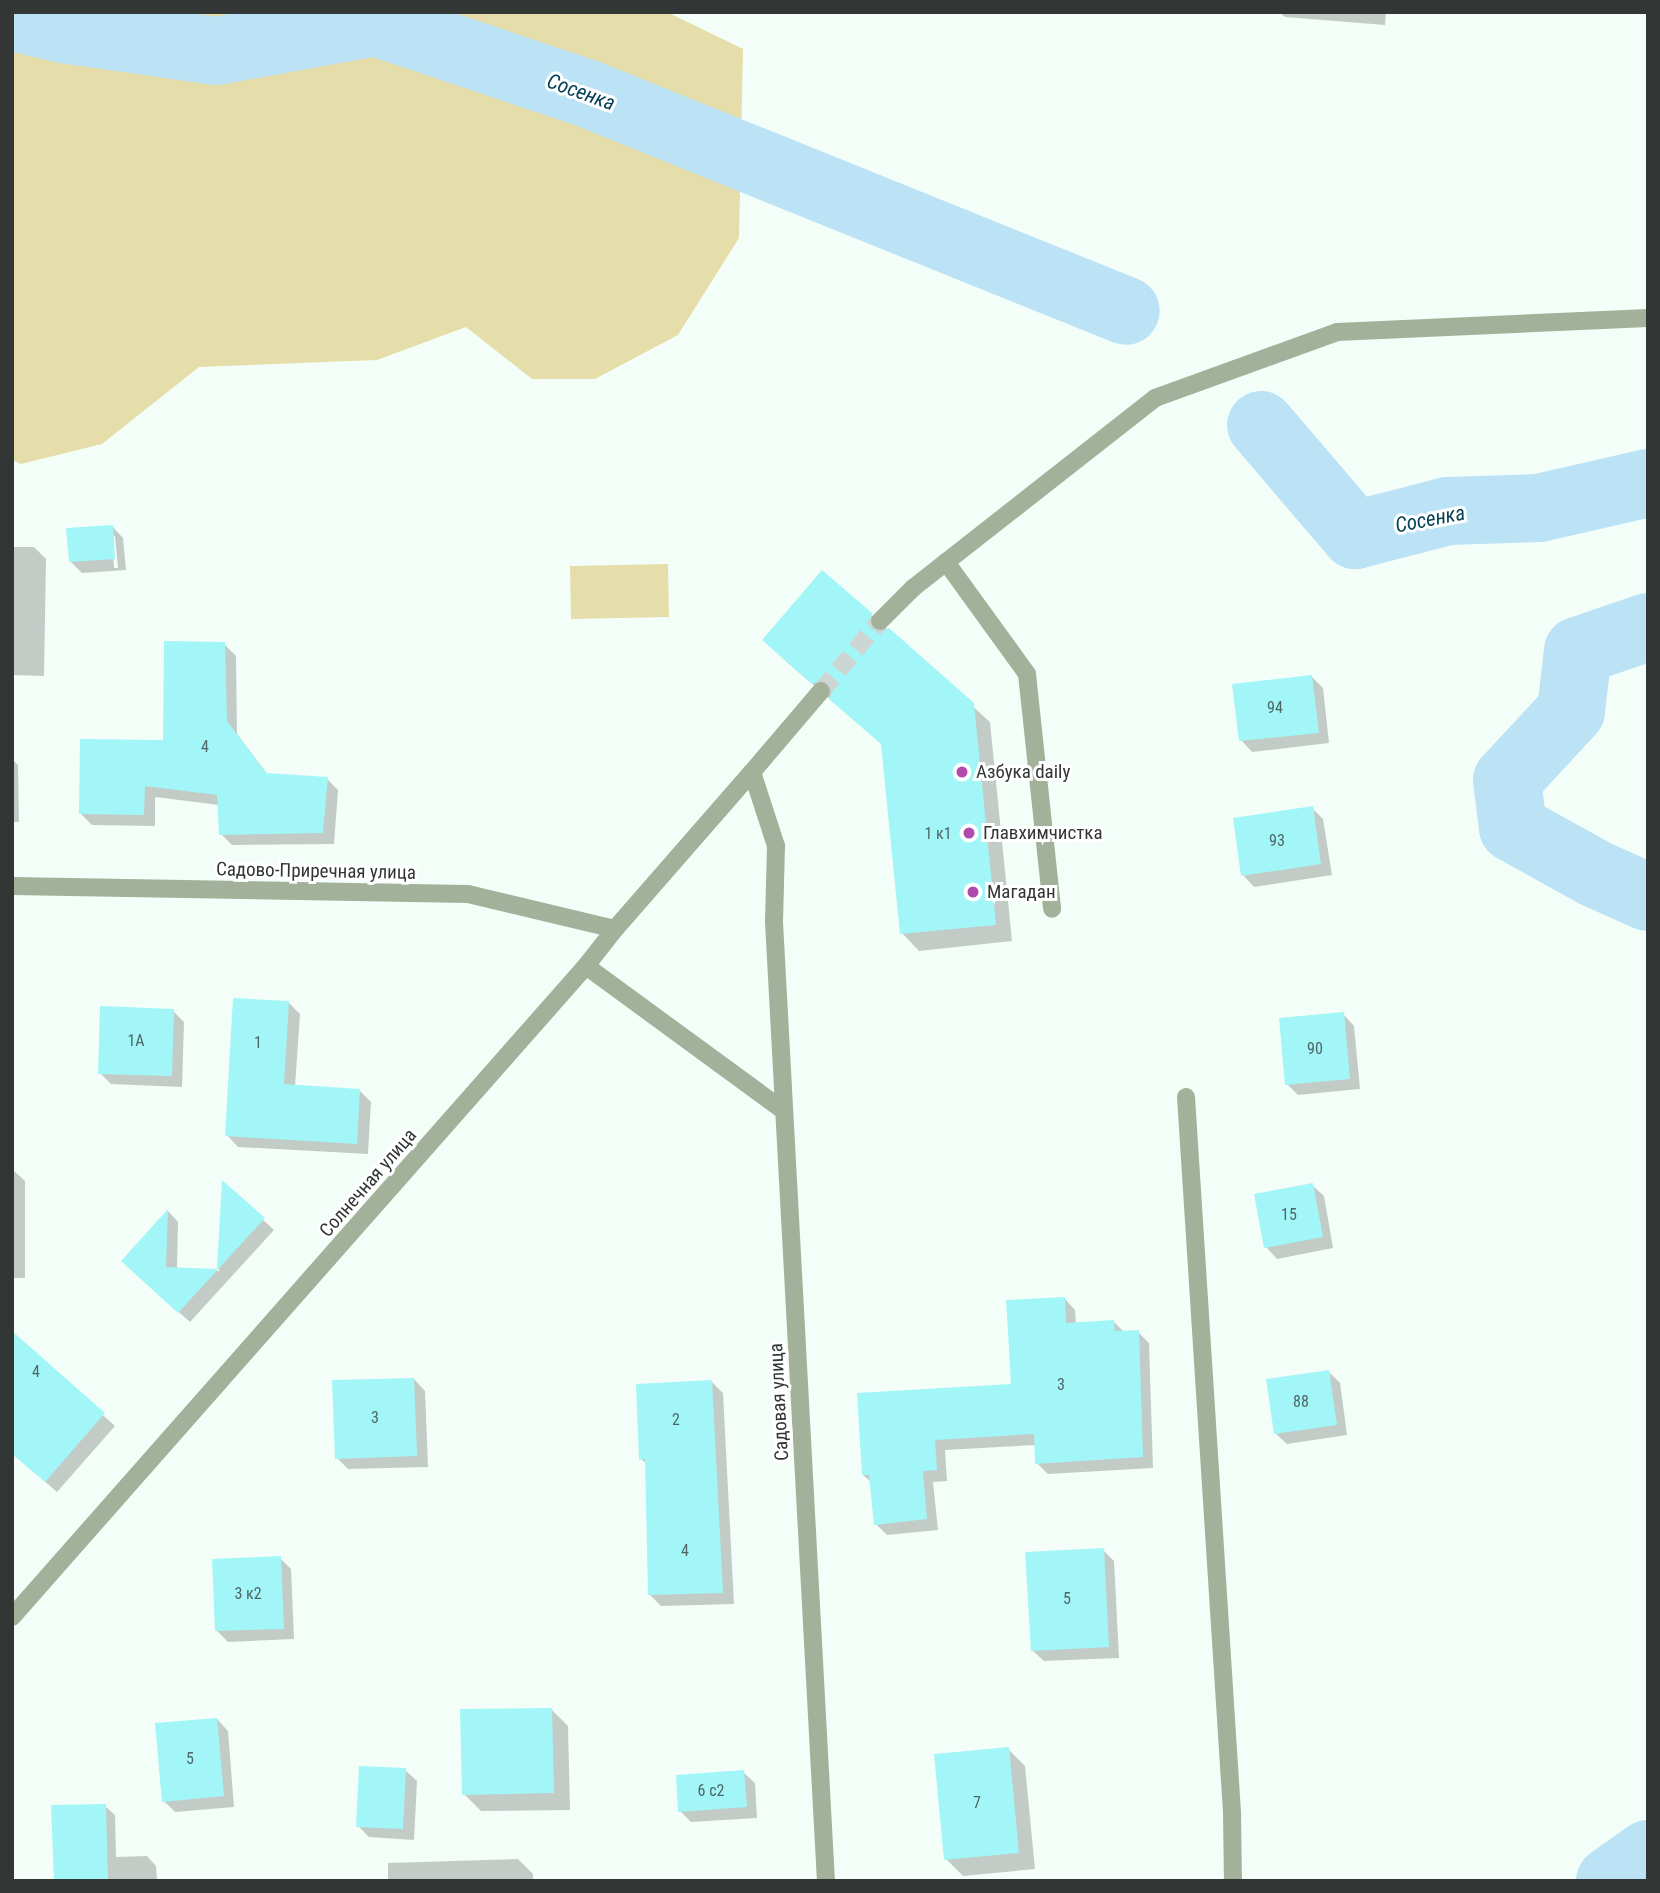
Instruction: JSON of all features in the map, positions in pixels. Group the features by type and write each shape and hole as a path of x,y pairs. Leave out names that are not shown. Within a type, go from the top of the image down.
{"street":[{"path":"880,621 946,562 1154,398 1337,332 1648,318"},
{"path":"946,562 1027,674 1052,909"},
{"name":"Солнечная улица","path":"12,1617 586,966 821,691"},
{"name":"Садовая улица","path":"752,772 776,846 774,922 826,1881"},
{"name":"Садово-Приречная улица","path":"12,886 468,894 615,929"},
{"path":"586,966 784,1111"},
{"path":"1186,1097 1232,1813 1233,1881"}],"shaded area":[{"path":"12,12 667,12 743,49 739,238 678,335 595,379 532,379 466,327 377,360 199,367 102,444 21,464 12,460"},
{"path":"668,564 669,617 571,619 570,566"}],"building":[{"path":"113,525 115,559 69,562 66,528"},
{"path":"822,570 872,613 869,623 872,629 882,632 889,628 974,703 996,925 900,934 881,744 829,699 832,692 829,683 822,680 812,684 762,640"},
{"path":"164,641 225,642 227,721 266,773 328,777 323,833 219,835 217,795 145,786 144,815 79,814 80,739 163,740"},
{"path":"1312,675 1319,733 1239,741 1232,684"},
{"path":"1313,806 1321,864 1241,876 1233,818"},
{"path":"233,998 289,1001 284,1084 360,1089 357,1144 225,1136"},
{"path":"100,1006 174,1009 172,1076 98,1074"},
{"path":"1344,1012 1350,1079 1285,1085 1279,1018"},
{"path":"222,1180 265,1218 178,1313 121,1261 168,1209 166,1267 217,1269"},
{"path":"1313,1183 1323,1237 1264,1248 1254,1194"},
{"path":"1065,1297 1066,1323 1114,1320 1115,1331 1139,1330 1143,1457 1035,1464 1034,1434 935,1440 937,1470 923,1471 927,1519 874,1525 869,1475 862,1475 857,1393 1011,1384 1006,1300"},
{"path":"12,1331 105,1413 45,1482 12,1454"},
{"path":"1329,1370 1337,1425 1274,1434 1266,1379"},
{"path":"414,1378 417,1456 335,1459 332,1380"},
{"path":"712,1380 723,1593 648,1595 645,1459 639,1460 636,1384"},
{"path":"1104,1548 1109,1647 1031,1651 1025,1552"},
{"path":"281,1556 284,1629 215,1631 212,1559"},
{"path":"552,1708 554,1793 462,1795 460,1709"},
{"path":"217,1718 224,1796 162,1802 155,1723"},
{"path":"1009,1747 1019,1853 944,1860 934,1754"},
{"path":"359,1766 406,1768 403,1829 356,1827"},
{"path":"744,1770 747,1807 678,1812 676,1775"},
{"path":"106,1804 108,1881 54,1881 51,1805"}],"waterway":[{"name":"Сосенка","path":"12,17 63,29 216,51 375,22 586,93 1126,311"},
{"name":"Сосенка","path":"1261,425 1355,535 1448,511 1539,508 1648,483"},
{"path":"1648,627 1578,651 1571,711 1507,780 1513,828 1596,874 1648,897"},
{"path":"1610,1881 1648,1854"}],"tunnel":[{"path":"821,691 880,621"}],"place":[{"name":"Азбука daily","path":"962,772"},
{"name":"Главхимчистка","path":"969,833"},
{"name":"Магадан","path":"973,892"}]}
